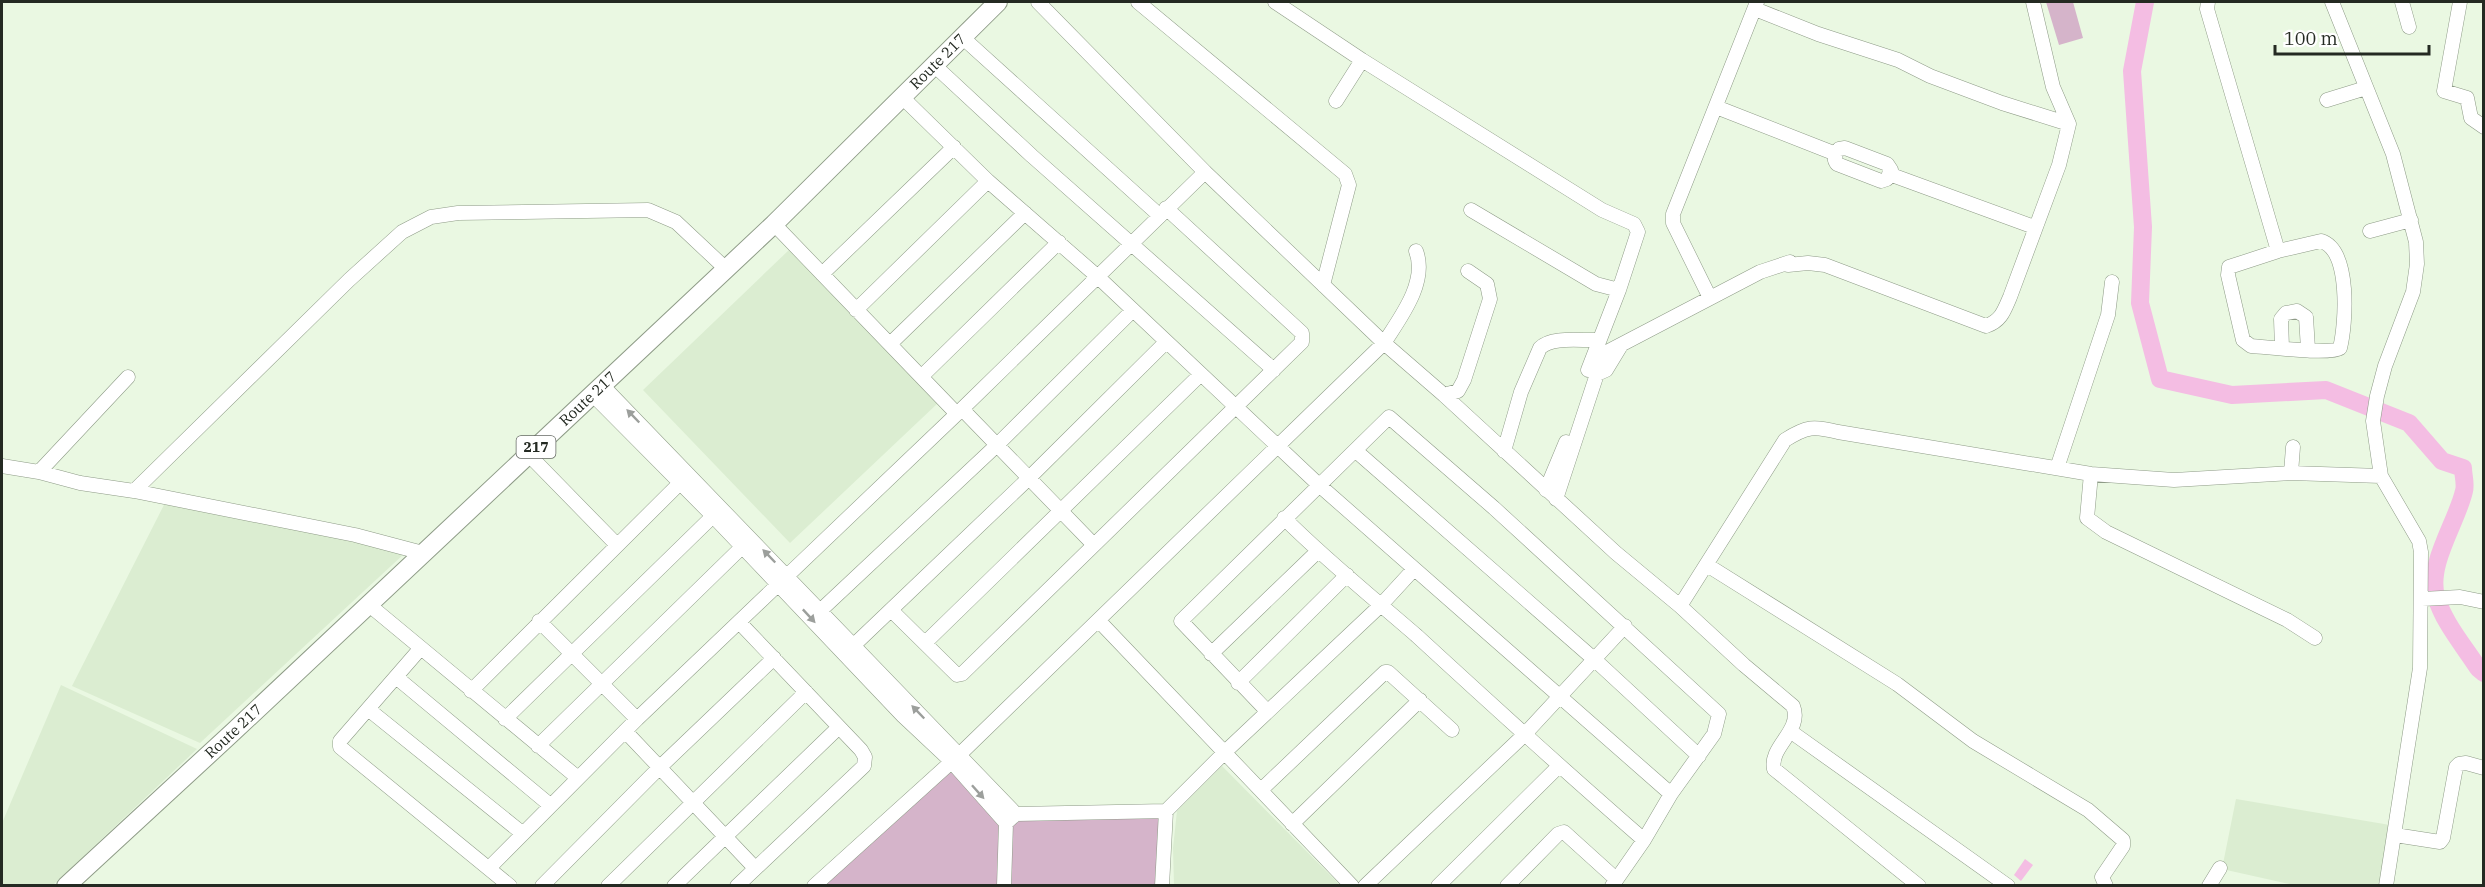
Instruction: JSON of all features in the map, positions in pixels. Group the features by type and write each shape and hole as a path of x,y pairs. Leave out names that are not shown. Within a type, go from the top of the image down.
{"main road":[{"name":"Route 217","path":"66,885 774,224 998,2"}],"street":[{"path":"1038,2 1205,172 1384,343 1444,395 1551,495 1793,706 1796,713 1790,731 1774,760 1774,769 1919,885"},
{"path":"1137,2 1345,174 1348,185 1323,285"},
{"path":"1275,2 1362,60 1602,210 1634,224 1638,232 1619,290 1598,340 1588,371 1587,385 1551,495"},
{"path":"1551,495 1597,374 1606,370 1620,347 1770,268 1790,262 1788,265 1825,265 1986,326 1995,323 2001,316 2059,165 2069,124 2054,87 2033,2"},
{"path":"2208,2 2207,9 2278,251"},
{"path":"2332,2 2393,154 2418,252 2417,276 2377,396 2374,412 2381,476 2419,541 2433,599 2419,628 2420,668 2386,885"},
{"path":"2402,2 2409,27"},
{"path":"2460,2 2444,91 2468,98 2471,118 2484,127"},
{"path":"1710,298 1672,223 1673,214 1756,5 1818,34 1898,60 1930,76 2002,103 2069,124"},
{"path":"891,610 959,675 1302,342 1302,333 962,38"},
{"path":"1336,101 1362,60"},
{"path":"935,66 1274,370"},
{"path":"2328,100 2366,88"},
{"path":"903,98 987,181 1098,277 1318,485 1671,794"},
{"path":"1716,107 1836,154 1834,159 1837,164 1852,170 1883,181 1889,174 2034,227"},
{"path":"822,274 954,147"},
{"path":"489,868 637,719 960,411 1205,172"},
{"path":"856,310 987,181"},
{"path":"134,491 349,280 402,232 430,217 467,212 648,210 676,222 725,268"},
{"path":"1471,210 1596,284 1619,290"},
{"path":"890,344 1025,213"},
{"path":"2370,231 2411,220"},
{"path":"774,224 856,310 922,376 997,445 1093,544"},
{"path":"2321,241 2329,243 2343,274 2344,301 2340,348 2335,352 2251,346 2243,340 2228,275 2229,267 2278,251 2321,241"},
{"path":"922,376 1059,242"},
{"path":"814,885 955,758 1384,343 1404,312 1420,271 1416,251"},
{"path":"1444,395 1458,391 1464,380 1490,299 1487,284 1468,271"},
{"path":"2056,468 2108,315 2112,282"},
{"path":"2282,348 2281,319 2286,313 2297,310 2306,317 2308,349"},
{"path":"821,610 997,445 1132,311"},
{"path":"1504,451 1521,392 1544,343 1598,340"},
{"path":"854,645 1029,478 1166,342"},
{"path":"925,643 1201,374"},
{"path":"39,472 128,377"},
{"path":"597,389 783,579 882,694 955,758"},
{"path":"1267,711 1182,623 1183,618 1389,417 1625,626 1719,714 1714,734 1671,794 1644,840 1614,882 1564,832 1558,834 1507,885"},
{"path":"1680,606 1785,440 1801,429 1817,426 1838,432 2091,474 2174,480 2291,473 2381,476"},
{"path":"2291,473 2293,447"},
{"path":"1356,451 1595,660 1699,756"},
{"path":"528,454 616,544"},
{"path":"2,466 355,535 423,554"},
{"path":"2091,474 2087,518 2093,524 2287,620 2315,638"},
{"path":"685,478 713,516 742,547 821,610 1011,818 1004,885"},
{"path":"471,692 616,544 685,478"},
{"path":"505,719 713,516"},
{"path":"1284,518 1318,551 1644,840"},
{"path":"538,746 742,547"},
{"path":"1211,654 1318,551"},
{"path":"1707,565 1897,684 1973,741 2088,810 2123,840 2123,846 2102,877 2106,885"},
{"path":"1162,885 1166,812 1267,711 1381,605 1414,569"},
{"path":"1238,682 1347,575"},
{"path":"2433,599 2460,597 2484,602"},
{"path":"368,604 471,692 578,778"},
{"path":"539,621 637,719"},
{"path":"1099,621 1353,885"},
{"path":"737,885 864,766 863,752 739,622"},
{"path":"1365,885 1525,734 1625,626"},
{"path":"420,649 340,741 340,747 510,885"},
{"path":"542,885 659,768 774,658"},
{"path":"1261,790 1385,672 1388,672 1452,730"},
{"path":"396,677 550,805"},
{"path":"608,885 806,692"},
{"path":"1292,824 1420,700"},
{"path":"368,709 522,833"},
{"path":"674,885 839,727"},
{"path":"625,731 755,868"},
{"path":"1790,731 2008,885"},
{"path":"2395,835 2440,842 2443,838 2457,767 2459,764 2466,763 2484,768"},
{"path":"1438,885 1559,766"},
{"path":"1011,818 1166,812"},
{"path":"2209,885 2220,868"}],"shaded area":[{"path":"2046,2 2073,2 2083,38 2059,45"},
{"path":"790,249 938,403 790,543 643,390"},
{"path":"167,499 405,553 200,743 72,686"},
{"path":"61,685 197,749 53,885 2,885 2,823"},
{"path":"951,761 1016,814 1166,811 1162,885 814,886"},
{"path":"1222,766 1340,885 1174,885 1173,848 1177,811"},
{"path":"2236,799 2390,825 2379,885 2294,885 2222,869"},
{"path":"2025,859 2033,865 2021,881 2014,875"}],"waterway":[{"path":"2145,2 2132,71 2143,227 2140,303 2160,379 2232,395 2326,390 2409,423 2442,461 2463,468 2464,491 2439,557 2434,584 2439,606 2449,624 2478,668 2484,673"}]}
